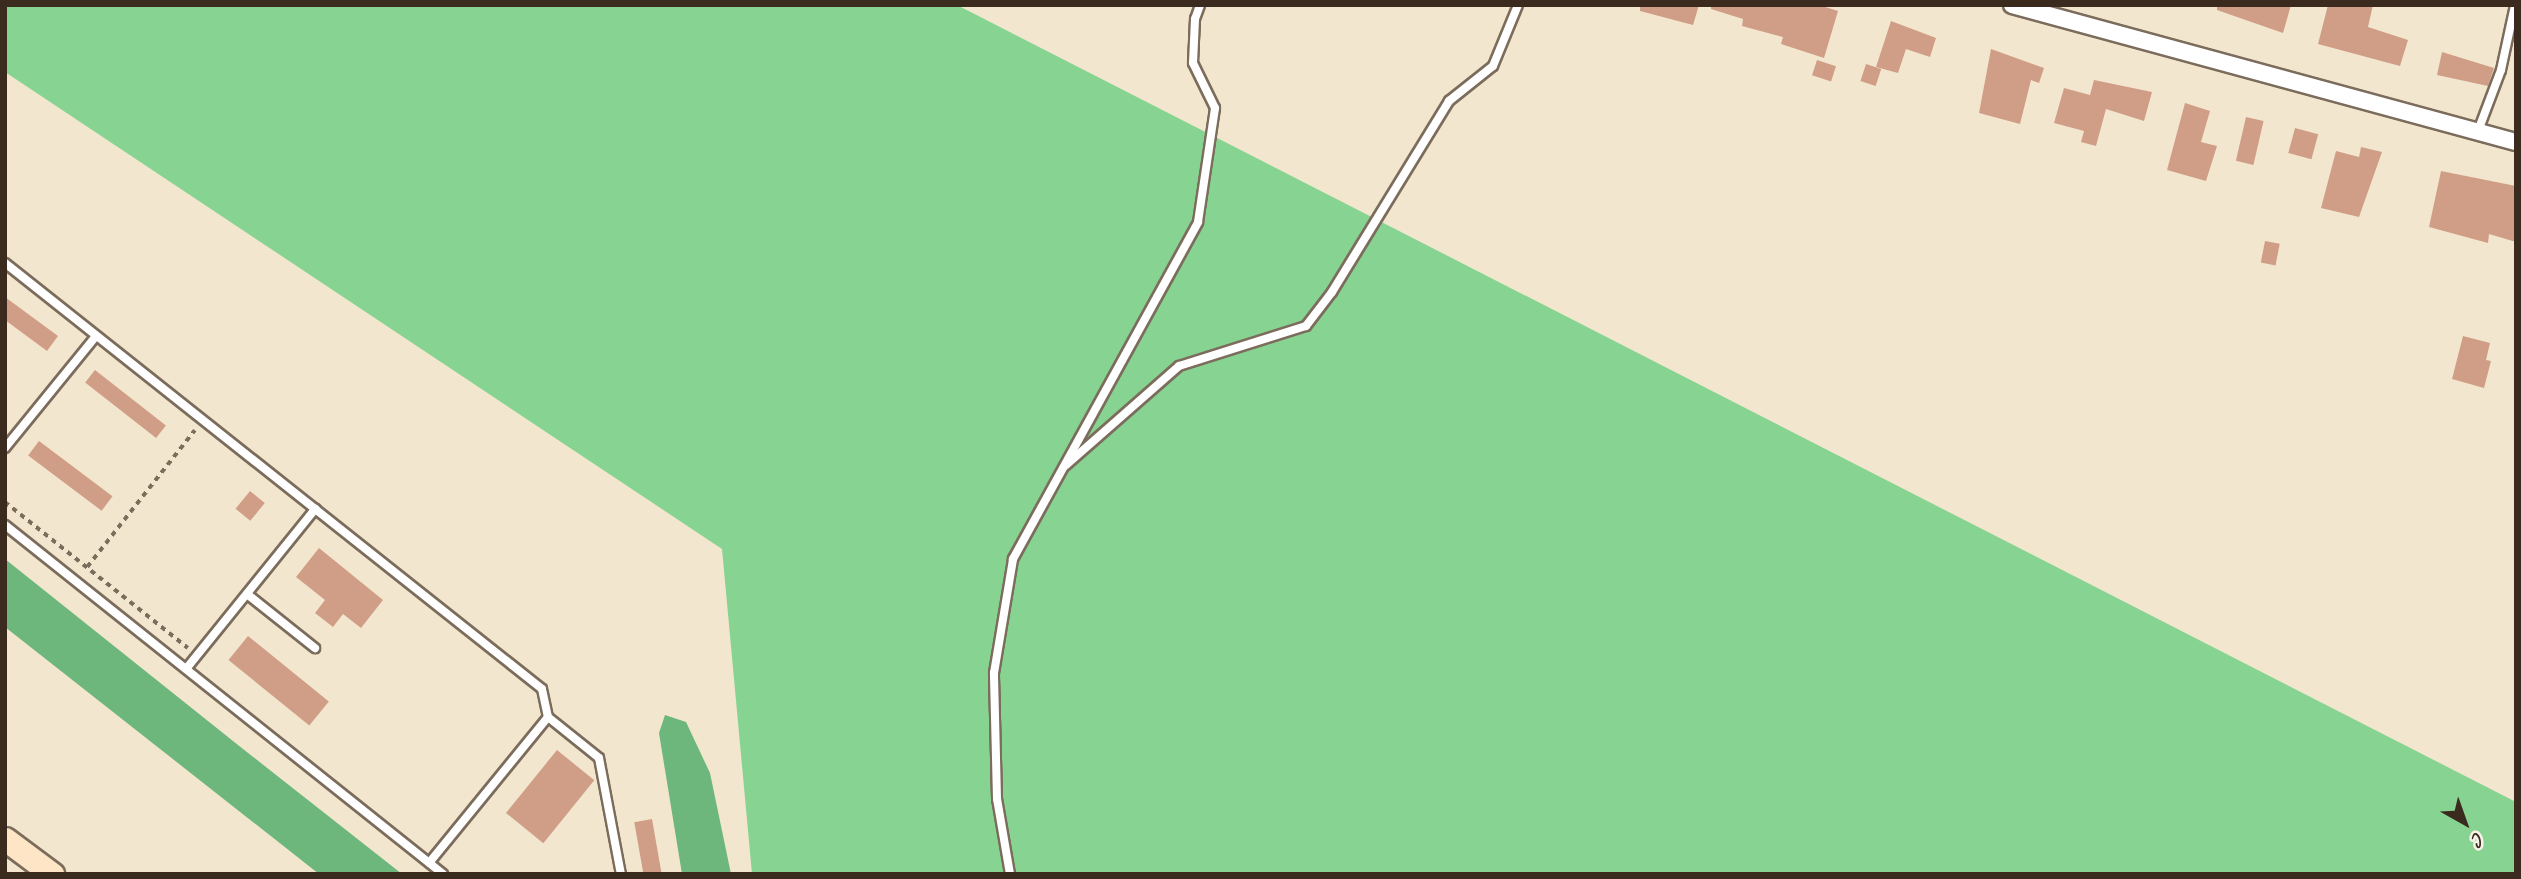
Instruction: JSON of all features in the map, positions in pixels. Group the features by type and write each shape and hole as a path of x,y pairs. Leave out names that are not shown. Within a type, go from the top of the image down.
{"main road":[{"path":"5,839 52,874"}],"street":[{"path":"2012,5 2516,142"}],"lane":[{"path":"1010,874 997,799 994,673 1013,559 1198,222 1215,108 1193,63 1195,19 1200,5"},
{"path":"1061,469 1179,366 1306,326 1449,102 1493,66 1518,5"},
{"path":"2478,131 2501,70 2515,5"},
{"path":"5,263 542,689 548,717 599,758 621,874"},
{"path":"5,448 96,336"},
{"path":"187,669 315,509"},
{"path":"5,525 443,874"},
{"path":"247,594 315,648"},
{"path":"429,863 548,717"}],"path":[{"path":"86,567 203,420"},
{"path":"5,502 198,655"}],"green space":[{"path":"5,5 957,5 2516,802 2516,874 752,874 722,549 5,72"},
{"path":"5,559 402,874 319,874 5,627"},
{"path":"665,715 686,722 710,773 731,874 682,874 659,733"}],"building":[{"path":"1640,5 1699,5 1693,25 1640,11"},
{"path":"1711,5 1819,5 1838,11 1824,58 1781,44 1783,37 1742,26 1743,19 1711,9"},
{"path":"2217,5 2291,5 2283,33 2217,10"},
{"path":"2328,5 2373,5 2368,27 2408,40 2400,66 2318,44"},
{"path":"1891,21 1936,38 1930,57 1906,49 1898,73 1876,67"},
{"path":"1991,49 2044,68 2039,83 2031,80 2020,124 1979,113"},
{"path":"2442,52 2494,68 2488,86 2437,75"},
{"path":"1817,60 1836,66 1831,81 1812,75"},
{"path":"1866,64 1881,69 1876,86 1860,81"},
{"path":"2094,80 2152,92 2144,121 2106,109 2096,146 2081,142 2084,131 2054,123 2064,88 2090,95"},
{"path":"2185,103 2210,111 2201,142 2217,146 2206,181 2167,170"},
{"path":"2246,117 2264,121 2253,165 2236,161"},
{"path":"2295,128 2318,134 2311,159 2288,153"},
{"path":"2361,147 2382,152 2359,217 2321,208 2336,151 2359,157"},
{"path":"2441,171 2516,186 2516,242 2489,234 2488,243 2429,227"},
{"path":"2265,241 2280,244 2276,265 2261,263"},
{"path":"5,297 58,336 47,351 5,320"},
{"path":"2463,336 2490,343 2486,360 2491,361 2484,388 2452,379"},
{"path":"95,370 166,425 156,438 85,383"},
{"path":"39,441 112,496 102,511 28,455"},
{"path":"250,491 265,503 250,521 236,509"},
{"path":"319,548 383,600 361,628 343,614 333,627 315,613 325,600 296,577"},
{"path":"248,636 329,701 309,726 228,660"},
{"path":"557,750 594,780 543,843 506,813"},
{"path":"652,819 662,874 643,874 634,822"}]}
